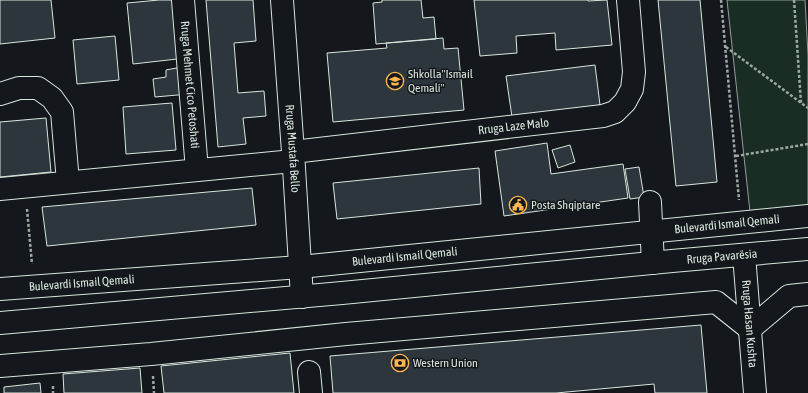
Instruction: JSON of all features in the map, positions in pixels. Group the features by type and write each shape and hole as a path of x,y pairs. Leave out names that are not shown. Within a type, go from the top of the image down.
{"street":[{"name":"Rruga Mehmet Cico Petoshati","path":"183,0 197,170"},
{"name":"Rruga Mustafa Bello","path":"282,0 302,297"},
{"name":"Rruga Laze Malo","path":"0,190 197,170 603,116 615,112 625,102 632,88 634,78 628,0"},
{"path":"0,94 19,88 38,88 52,98 62,112 68,182"},
{"path":"0,324 302,297 653,263 650,202"},
{"name":"Bulevardi Ismail Qemali","path":"0,289 300,267 652,231 741,224 808,216"},
{"name":"Rruga Pavarësia","path":"653,263 799,250"},
{"name":"Rruga Hasan Kushta","path":"744,254 755,393"},
{"path":"0,366 151,354 346,334 716,302 750,328 789,296 808,294"}],"path":[{"path":"721,0 741,224"},
{"path":"794,0 801,103"},
{"path":"726,47 808,108"},
{"path":"736,156 808,144"},
{"path":"26,187 34,286"}],"green space":[{"path":"727,0 805,0 808,55 808,207 750,212"}],"building":[{"path":"0,0 51,0 55,38 0,44"},
{"path":"179,0 186,58 133,64 127,3"},
{"path":"206,0 253,0 256,41 234,43 238,93 264,91 266,116 243,118 246,144 218,147"},
{"path":"382,0 421,0 423,18 434,17 436,39 376,44 373,3 382,2"},
{"path":"474,0 607,0 612,45 556,50 555,33 516,36 517,53 480,56"},
{"path":"658,0 700,0 717,182 676,186"},
{"path":"115,36 119,80 77,84 73,40"},
{"name":"Shkolla\"Ismail Qemali\"","path":"443,38 444,49 458,48 464,110 333,122 327,53 387,48 386,43"},
{"path":"595,65 600,105 512,117 506,76"},
{"path":"182,67 189,94 155,97 153,79 166,77 166,70"},
{"path":"172,103 176,150 126,154 123,107"},
{"path":"46,118 51,172 0,177 0,122"},
{"path":"547,143 551,174 623,164 628,198 504,216 495,151"},
{"path":"570,145 575,162 558,168 552,150"},
{"path":"639,167 644,197 630,199 625,169"},
{"path":"479,168 481,204 337,219 333,183"},
{"path":"252,188 256,225 47,246 42,207"},
{"path":"701,325 707,393 655,393 654,384 556,393 333,393 330,356"},
{"path":"290,353 294,393 164,393 161,366"},
{"path":"140,368 142,393 64,393 63,374"},
{"path":"40,383 41,393 4,393 4,387"}],"place":[{"name":"Shkolla\"Ismail Qemali\"","path":"395,81"},
{"name":"Posta Shqiptare","path":"518,205"},
{"name":"Western Union","path":"400,363"}]}
